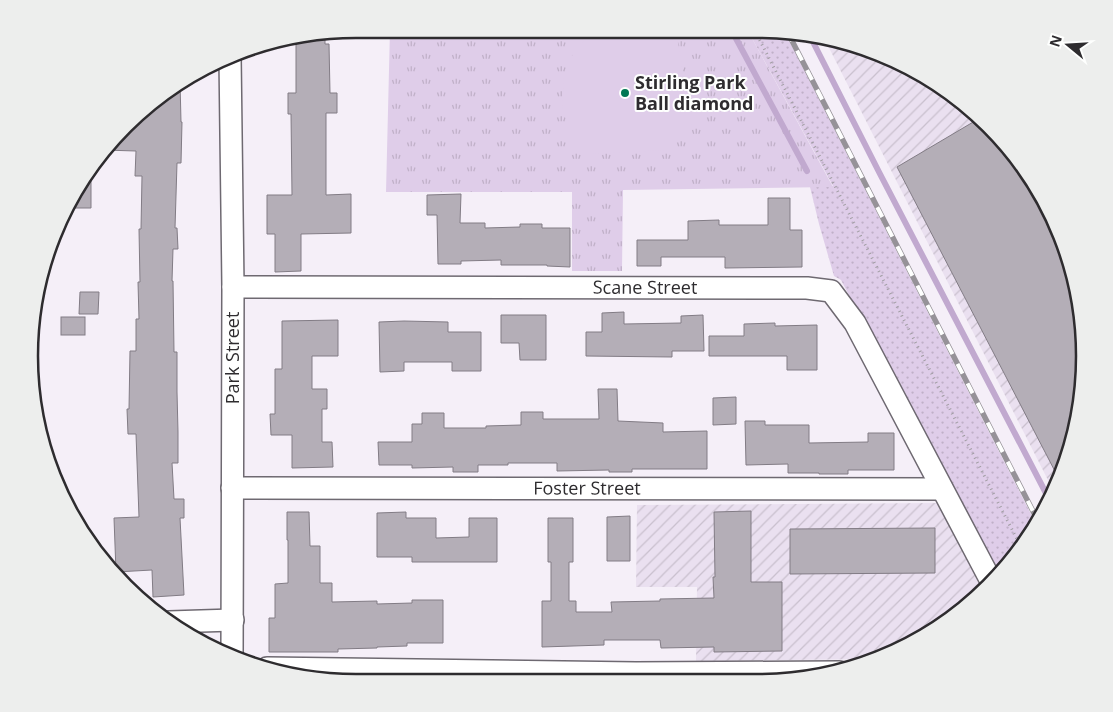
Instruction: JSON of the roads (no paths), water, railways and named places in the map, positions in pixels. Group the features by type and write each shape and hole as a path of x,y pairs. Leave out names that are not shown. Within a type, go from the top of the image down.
{"street":[{"name":"Park Street","path":"230,64 233,288 232,649"},
{"name":"Scane Street","path":"233,288 807,288 831,291 855,323 942,489"},
{"name":"Foster Street","path":"232,488 942,489"},
{"path":"942,489 988,575"},
{"path":"180,622 233,620"},
{"path":"296,668 636,673 797,672"}],"waterway":[{"path":"736,38 807,171"},
{"path":"814,43 1045,492"}],"railway":[{"path":"791,39 1034,513"}],"place":[{"name":"Stirling Park Ball diamond","path":"625,93"}]}
